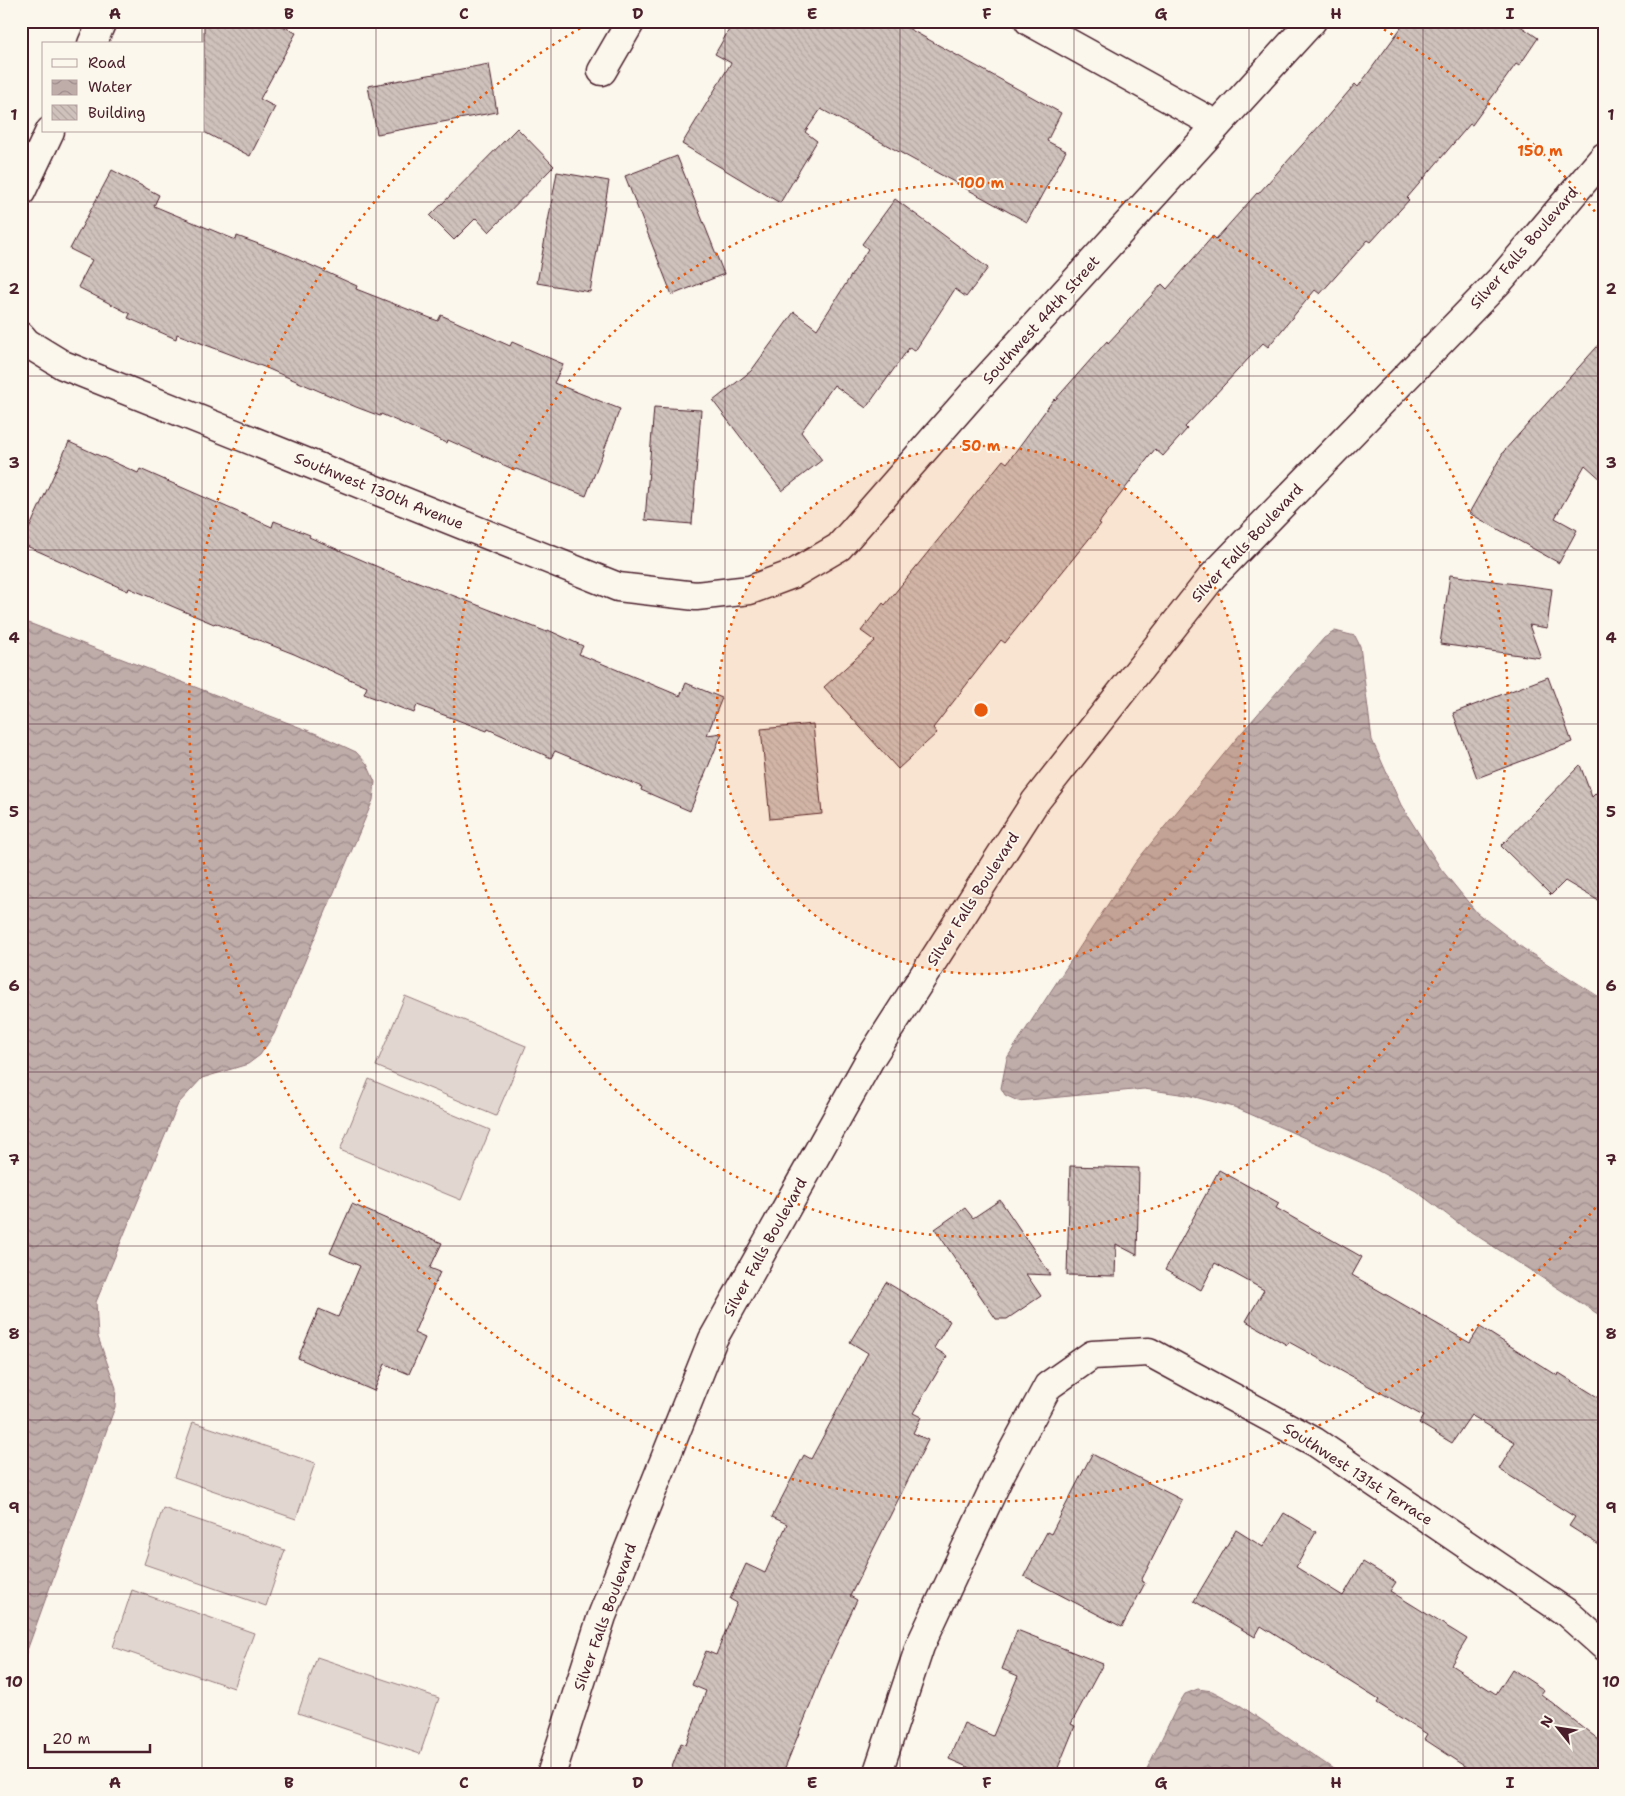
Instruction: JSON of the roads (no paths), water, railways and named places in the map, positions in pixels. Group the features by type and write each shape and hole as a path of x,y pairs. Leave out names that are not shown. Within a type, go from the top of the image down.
{"street":[{"path":"93,42 102,21"},
{"path":"602,71 631,21"},
{"path":"1029,21 1217,125"},
{"name":"Southwest 44th Street","path":"750,590 793,574 839,546 979,387 1312,21"},
{"path":"21,192 50,132"},
{"name":"Silver Falls Boulevard","path":"551,1775 602,1616 713,1339 870,1059 1030,810 1212,577 1501,279 1604,157"},
{"name":"Southwest 130th Avenue","path":"21,336 27,343 63,365 618,588 696,596 750,590"},
{"name":"Southwest 131st Terrace","path":"877,1775 920,1646 1001,1472 1048,1386 1092,1355 1149,1352 1315,1442 1567,1614 1604,1646"}],"water":[{"path":"21,620 317,734 356,752 367,764 375,782 373,800 274,1034 260,1055 248,1064 202,1078 178,1104 96,1302 98,1337 116,1388 115,1407 21,1667"},
{"path":"1335,631 1355,636 1360,646 1372,740 1401,805 1441,869 1477,913 1524,949 1604,1000 1604,1318 1462,1226 1416,1191 1369,1166 1234,1107 1187,1095 1144,1089 1018,1101 1005,1095 1001,1088 1007,1058 1135,863 1237,738 1324,638"},
{"path":"1198,1689 1212,1691 1241,1706 1342,1775 1144,1775 1178,1705 1185,1694"}]}
